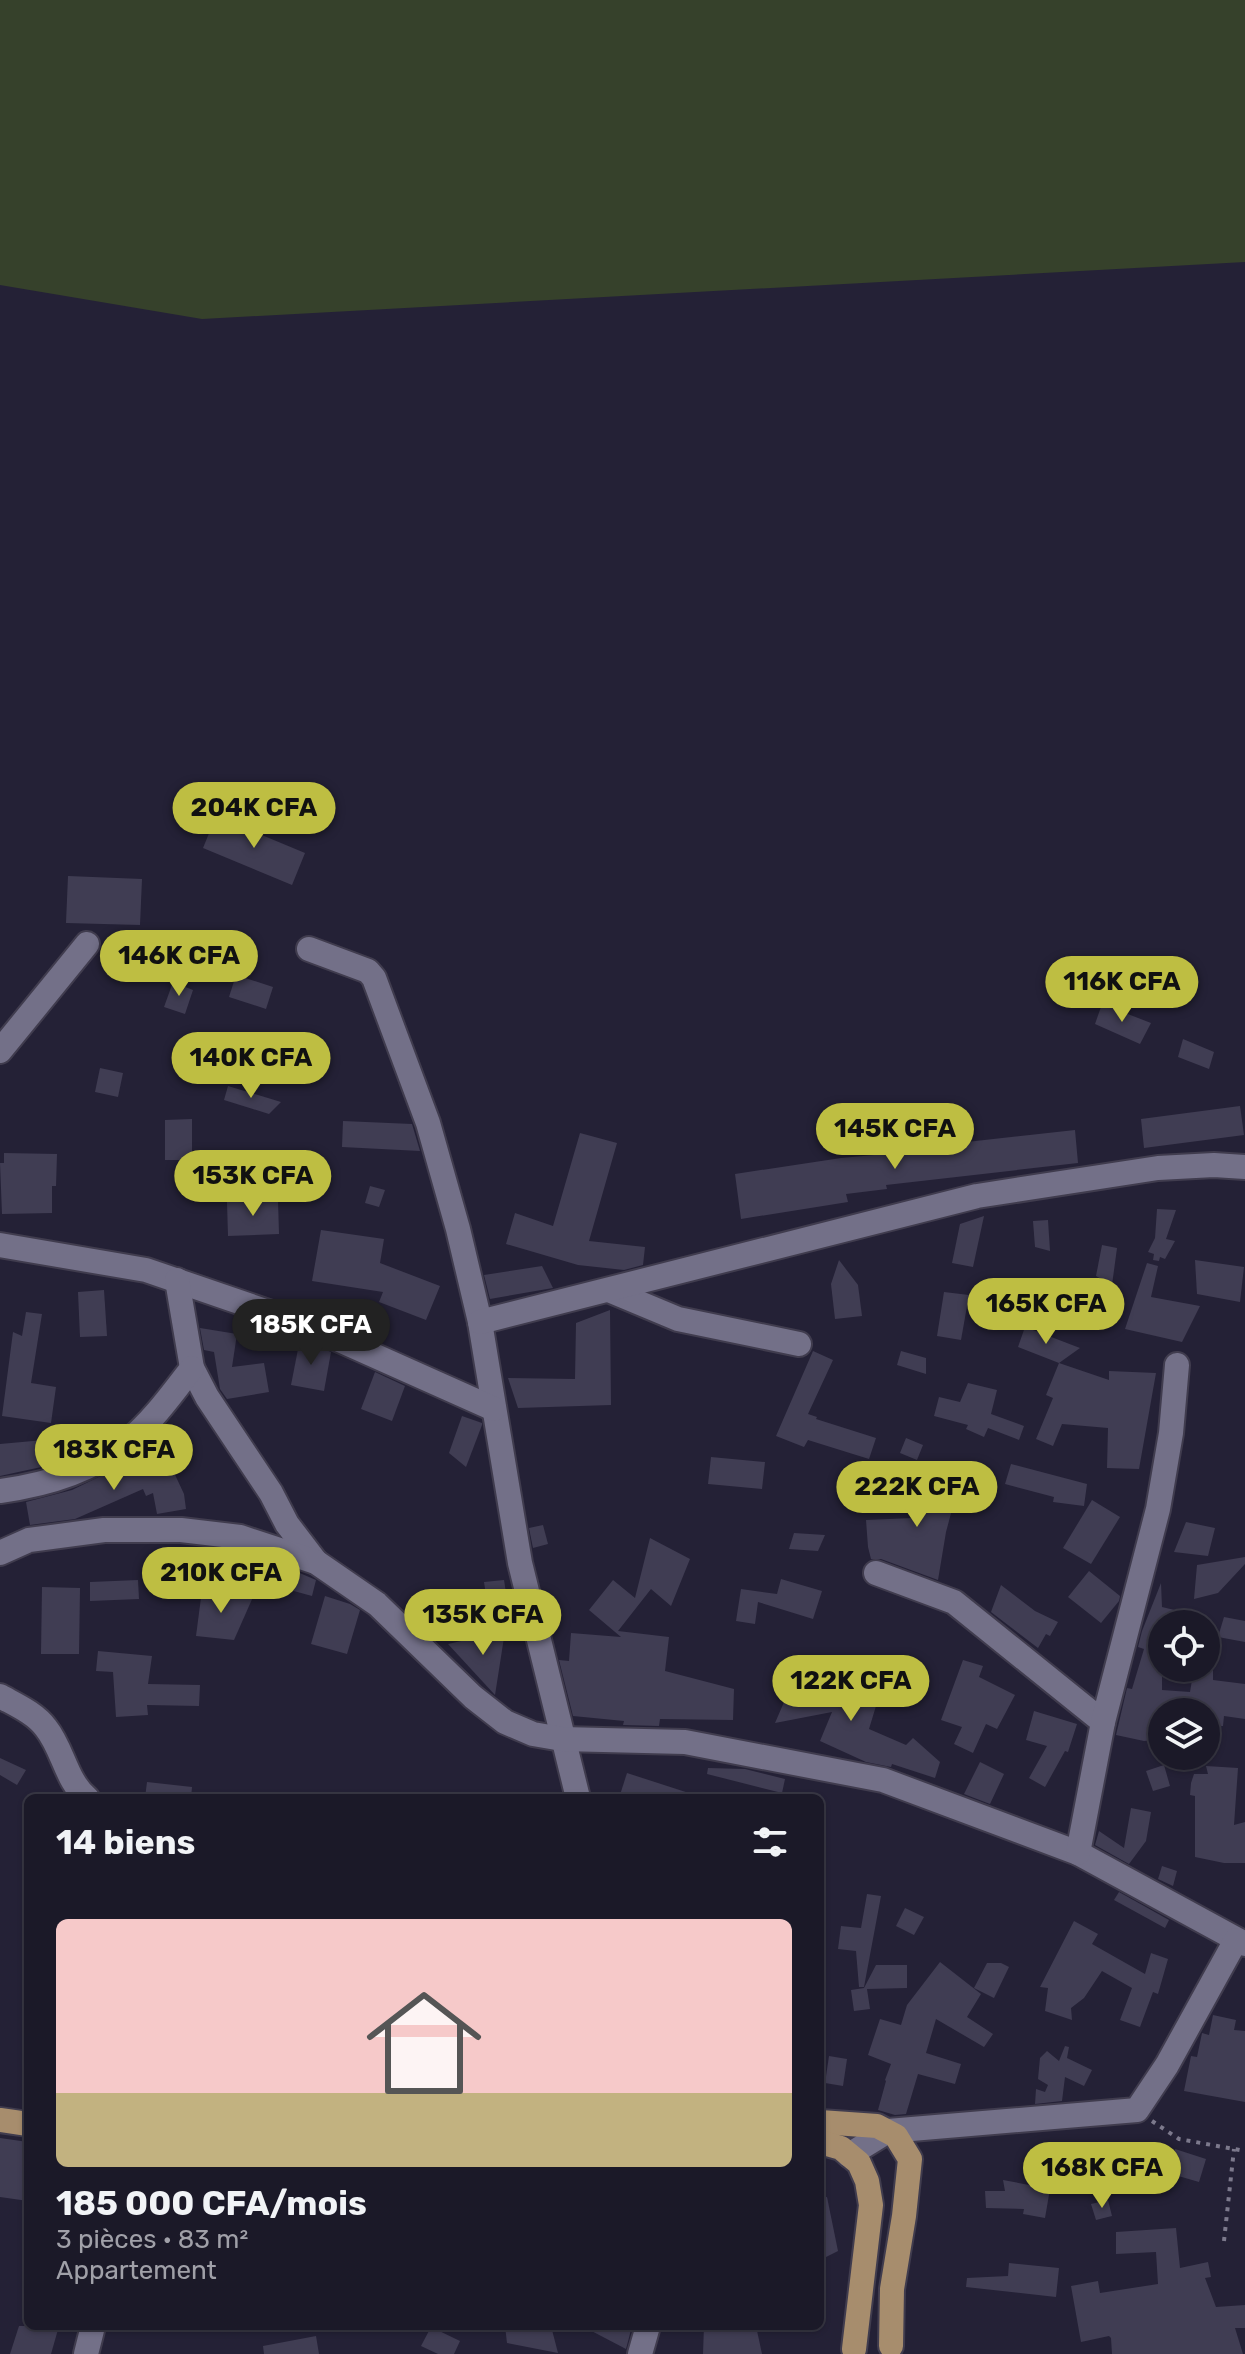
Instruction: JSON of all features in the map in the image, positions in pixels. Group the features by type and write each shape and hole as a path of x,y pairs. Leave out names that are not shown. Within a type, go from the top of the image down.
{"main road":[{"path":"0,2120 24,2123"},
{"path":"824,2122 877,2126 896,2136 910,2159 892,2289 900,2350 873,2345 851,2351 871,2205 867,2181 859,2163 841,2148 824,2143"}],"street":[{"path":"0,1051 87,944"},
{"path":"309,949 368,971 374,978 428,1123 480,1322 520,1563 577,1794"},
{"path":"480,1322 977,1196 1158,1168 1245,1167"},
{"path":"0,1245 146,1270 177,1280 306,1325 494,1409"},
{"path":"177,1280 192,1368 207,1397 271,1493 287,1524 316,1562"},
{"path":"611,1291 678,1319 799,1344"},
{"path":"1078,1853 1103,1722 1158,1509 1171,1433 1177,1365"},
{"path":"0,1491 36,1486 82,1470 125,1444 155,1416 192,1368"},
{"path":"0,1553 29,1540 104,1530 181,1530 240,1537 316,1562 377,1604 473,1697 505,1722 533,1734 562,1739 685,1742 883,1780 1078,1853 1240,1942 1137,2110 888,2131 849,2155"},
{"path":"876,1573 954,1602 1103,1722"},
{"path":"0,1696 29,1712 47,1728 82,1794"},
{"path":"86,2354 92,2330"},
{"path":"640,2354 647,2330"}],"path":[{"path":"1137,2110 1179,2139 1245,2151"},
{"path":"1224,2241 1234,2149"}],"green space":[{"path":"0,0 1245,0 1245,262 202,319 0,285"}],"building":[{"path":"216,816 305,853 292,885 203,848"},
{"path":"68,876 142,879 140,925 66,923"},
{"path":"236,975 273,987 266,1009 229,997"},
{"path":"173,982 193,990 185,1014 164,1007"},
{"path":"1102,1004 1151,1023 1140,1044 1095,1024"},
{"path":"1183,1039 1214,1052 1209,1069 1178,1057"},
{"path":"100,1068 123,1073 118,1097 95,1092"},
{"path":"228,1086 281,1102 269,1114 224,1100"},
{"path":"1240,1106 1244,1135 1144,1148 1141,1119"},
{"path":"192,1119 192,1160 165,1160 165,1120"},
{"path":"343,1121 412,1124 420,1151 342,1147"},
{"path":"1075,1130 1078,1163 886,1185 887,1189 846,1194 848,1202 741,1219 735,1174 896,1153 895,1150"},
{"path":"580,1133 617,1143 589,1241 645,1247 643,1265 624,1270 578,1265 506,1244 515,1213 553,1226"},
{"path":"4,1153 57,1154 52,1213 2,1214 0,1163 4,1163"},
{"path":"370,1186 385,1190 379,1207 365,1203"},
{"path":"278,1200 279,1234 228,1236 227,1202"},
{"path":"1157,1209 1176,1210 1166,1239 1175,1241 1165,1259 1160,1257 1159,1261 1153,1260 1154,1254 1148,1252 1155,1238"},
{"path":"984,1216 973,1267 952,1263 960,1224"},
{"path":"1048,1220 1050,1251 1035,1247 1033,1221"},
{"path":"321,1230 384,1239 380,1263 440,1286 426,1320 379,1302 383,1292 312,1281"},
{"path":"1102,1245 1117,1248 1112,1285 1096,1276"},
{"path":"839,1260 858,1285 862,1316 835,1319 831,1284"},
{"path":"1195,1260 1244,1267 1240,1302 1197,1294"},
{"path":"1147,1263 1158,1266 1151,1297 1200,1306 1182,1342 1125,1329"},
{"path":"542,1266 553,1288 490,1299 484,1275"},
{"path":"104,1290 107,1336 80,1337 78,1292"},
{"path":"944,1292 969,1295 961,1340 937,1336"},
{"path":"610,1310 611,1405 518,1408 508,1378 575,1379 576,1323"},
{"path":"26,1312 42,1314 31,1383 56,1387 51,1423 2,1416 13,1332 22,1336"},
{"path":"1025,1327 1080,1348 1059,1363 1018,1347"},
{"path":"200,1328 237,1334 232,1367 264,1363 269,1392 227,1399 220,1389 214,1352 204,1350"},
{"path":"300,1339 331,1352 324,1391 291,1385"},
{"path":"813,1351 833,1360 808,1414 876,1438 869,1459 808,1440 804,1447 776,1436"},
{"path":"901,1351 926,1358 926,1374 897,1365"},
{"path":"1059,1363 1109,1380 1109,1371 1156,1373 1139,1469 1107,1468 1108,1428 1062,1424 1053,1446 1036,1439 1053,1398 1046,1395"},
{"path":"375,1372 405,1386 392,1421 361,1409"},
{"path":"968,1383 997,1390 991,1414 1024,1426 1019,1440 988,1428 984,1437 966,1429 968,1425 934,1416 939,1397 960,1402"},
{"path":"462,1416 482,1423 466,1467 449,1453"},
{"path":"906,1438 923,1445 917,1460 900,1453"},
{"path":"44,1440 46,1466 0,1476 0,1444"},
{"path":"163,1449 184,1494 186,1509 157,1514 153,1493 146,1496 143,1489 75,1519 30,1525 26,1502 72,1490"},
{"path":"711,1457 765,1462 762,1489 708,1484"},
{"path":"1011,1464 1087,1484 1084,1506 1053,1502 1054,1497 1005,1484"},
{"path":"923,1475 961,1476 946,1532 938,1580 881,1559 871,1559 868,1547 866,1520 912,1518"},
{"path":"1092,1500 1120,1517 1091,1564 1063,1548"},
{"path":"1186,1522 1215,1528 1208,1556 1174,1552"},
{"path":"543,1525 548,1544 533,1548 529,1528"},
{"path":"794,1533 825,1535 818,1551 789,1549"},
{"path":"650,1538 690,1559 671,1606 651,1589 618,1631 669,1637 665,1671 734,1689 733,1720 660,1719 659,1726 623,1725 624,1721 573,1716 559,1660 569,1661 571,1633 621,1637 589,1610 613,1580 635,1598"},
{"path":"1245,1557 1245,1564 1218,1593 1194,1599 1197,1565"},
{"path":"295,1571 316,1580 312,1596 290,1590"},
{"path":"1089,1571 1120,1596 1101,1623 1068,1597"},
{"path":"781,1579 822,1591 813,1619 758,1602 755,1624 736,1621 741,1589 777,1594"},
{"path":"138,1580 139,1599 90,1601 90,1582"},
{"path":"504,1580 507,1599 487,1602 484,1582"},
{"path":"1161,1583 1162,1607 1175,1610 1150,1610"},
{"path":"1001,1585 1035,1611 1058,1622 1038,1648 991,1612"},
{"path":"42,1587 80,1588 79,1654 41,1654"},
{"path":"202,1590 253,1597 234,1640 196,1636"},
{"path":"325,1596 360,1610 347,1654 311,1644"},
{"path":"1148,1616 1148,1682 1162,1682 1162,1690 1190,1692 1192,1682 1245,1684 1245,1719 1224,1716 1223,1726 1220,1726 1220,1698 1148,1698 1148,1741 1116,1735 1127,1688 1132,1689 1144,1649 1138,1647"},
{"path":"1224,1617 1245,1621 1245,1642 1220,1637"},
{"path":"505,1631 495,1695 448,1644"},
{"path":"98,1651 152,1656 148,1684 200,1685 199,1706 147,1705 148,1715 116,1717 113,1672 96,1671"},
{"path":"963,1660 983,1666 979,1677 1015,1695 997,1729 986,1724 973,1753 954,1744 962,1727 941,1720"},
{"path":"800,1665 845,1683 843,1687 860,1693 876,1706 869,1729 906,1745 913,1738 940,1762 935,1778 892,1764 891,1767 866,1762 820,1741 832,1712 775,1723"},
{"path":"1034,1711 1077,1724 1068,1752 1065,1751 1045,1787 1029,1778 1047,1746 1026,1740"},
{"path":"0,1758 26,1770 17,1785 0,1775"},
{"path":"980,1762 1004,1774 990,1804 964,1794"},
{"path":"1220,1767 1238,1768 1234,1825 1245,1822 1245,1863 1224,1863 1195,1857 1195,1796 1190,1795 1191,1783 1194,1774 1208,1774 1207,1770 1220,1770"},
{"path":"708,1768 745,1769 785,1779 782,1793 707,1774"},
{"path":"1165,1770 1170,1786 1153,1791 1146,1771"},
{"path":"627,1773 692,1794 620,1794"},
{"path":"147,1782 192,1787 191,1794 146,1794"},
{"path":"1131,1808 1151,1812 1146,1841 1129,1864 1095,1845 1099,1831 1124,1848"},
{"path":"1162,1866 1177,1871 1173,1886 1158,1879"},
{"path":"1119,1892 1169,1920 1165,1928 1114,1900"},
{"path":"867,1894 881,1896 864,1987 859,1987 856,1951 838,1949 841,1926 861,1928"},
{"path":"905,1908 924,1917 914,1935 896,1926"},
{"path":"1074,1921 1098,1934 1092,1944 1145,1974 1151,1953 1168,1959 1158,1994 1153,1992 1140,2027 1120,2020 1132,1988 1102,1971 1084,1998 1071,2008 1072,2020 1045,2011 1048,1988 1040,1987"},
{"path":"940,1962 981,1994 967,2017 993,2034 984,2047 936,2019 926,2053 961,2064 955,2084 918,2074 906,2114 895,2115 878,2110 891,2064 868,2055 880,2019 901,2025 907,2005"},
{"path":"987,1963 1001,1963 1009,1967 994,1998 974,1988"},
{"path":"876,1965 907,1965 907,1988 867,1989 870,2009 854,2011 851,1990 864,1988"},
{"path":"1213,2015 1236,2020 1234,2030 1245,2031 1245,2102 1184,2091 1191,2056 1197,2057 1202,2033 1209,2035"},
{"path":"1065,2046 1069,2047 1067,2058 1092,2070 1084,2086 1065,2077 1062,2101 1035,2104 1036,2089 1045,2092 1048,2085 1038,2079 1040,2058 1047,2051 1059,2061"},
{"path":"829,2056 847,2059 843,2086 825,2083"},
{"path":"0,2138 24,2141 24,2200 0,2197"},
{"path":"1175,2149 1206,2159 1199,2182 1168,2173"},
{"path":"1003,2180 1050,2189 1045,2218 1023,2214 1024,2209 986,2208 985,2191 1005,2191"},
{"path":"824,2197 827,2197 838,2251 824,2258"},
{"path":"1108,2200 1112,2216 1096,2220 1091,2204"},
{"path":"1176,2228 1180,2268 1208,2262 1211,2277 1205,2278 1216,2307 1245,2305 1245,2328 1235,2328 1243,2354 1112,2354 1109,2336 1081,2342 1071,2286 1098,2281 1100,2293 1158,2284 1156,2252 1116,2254 1116,2232"},
{"path":"1009,2263 1059,2268 1056,2297 966,2287 967,2278 1008,2276"},
{"path":"19,2326 24,2326 24,2330 58,2330 51,2354 10,2354"},
{"path":"429,2330 437,2330 460,2341 454,2354 438,2354 421,2346"},
{"path":"505,2330 552,2330 558,2353 507,2343"},
{"path":"590,2330 631,2330 626,2349"},
{"path":"704,2330 757,2330 762,2354 703,2354"},
{"path":"316,2336 319,2354 264,2354 263,2346"}]}
